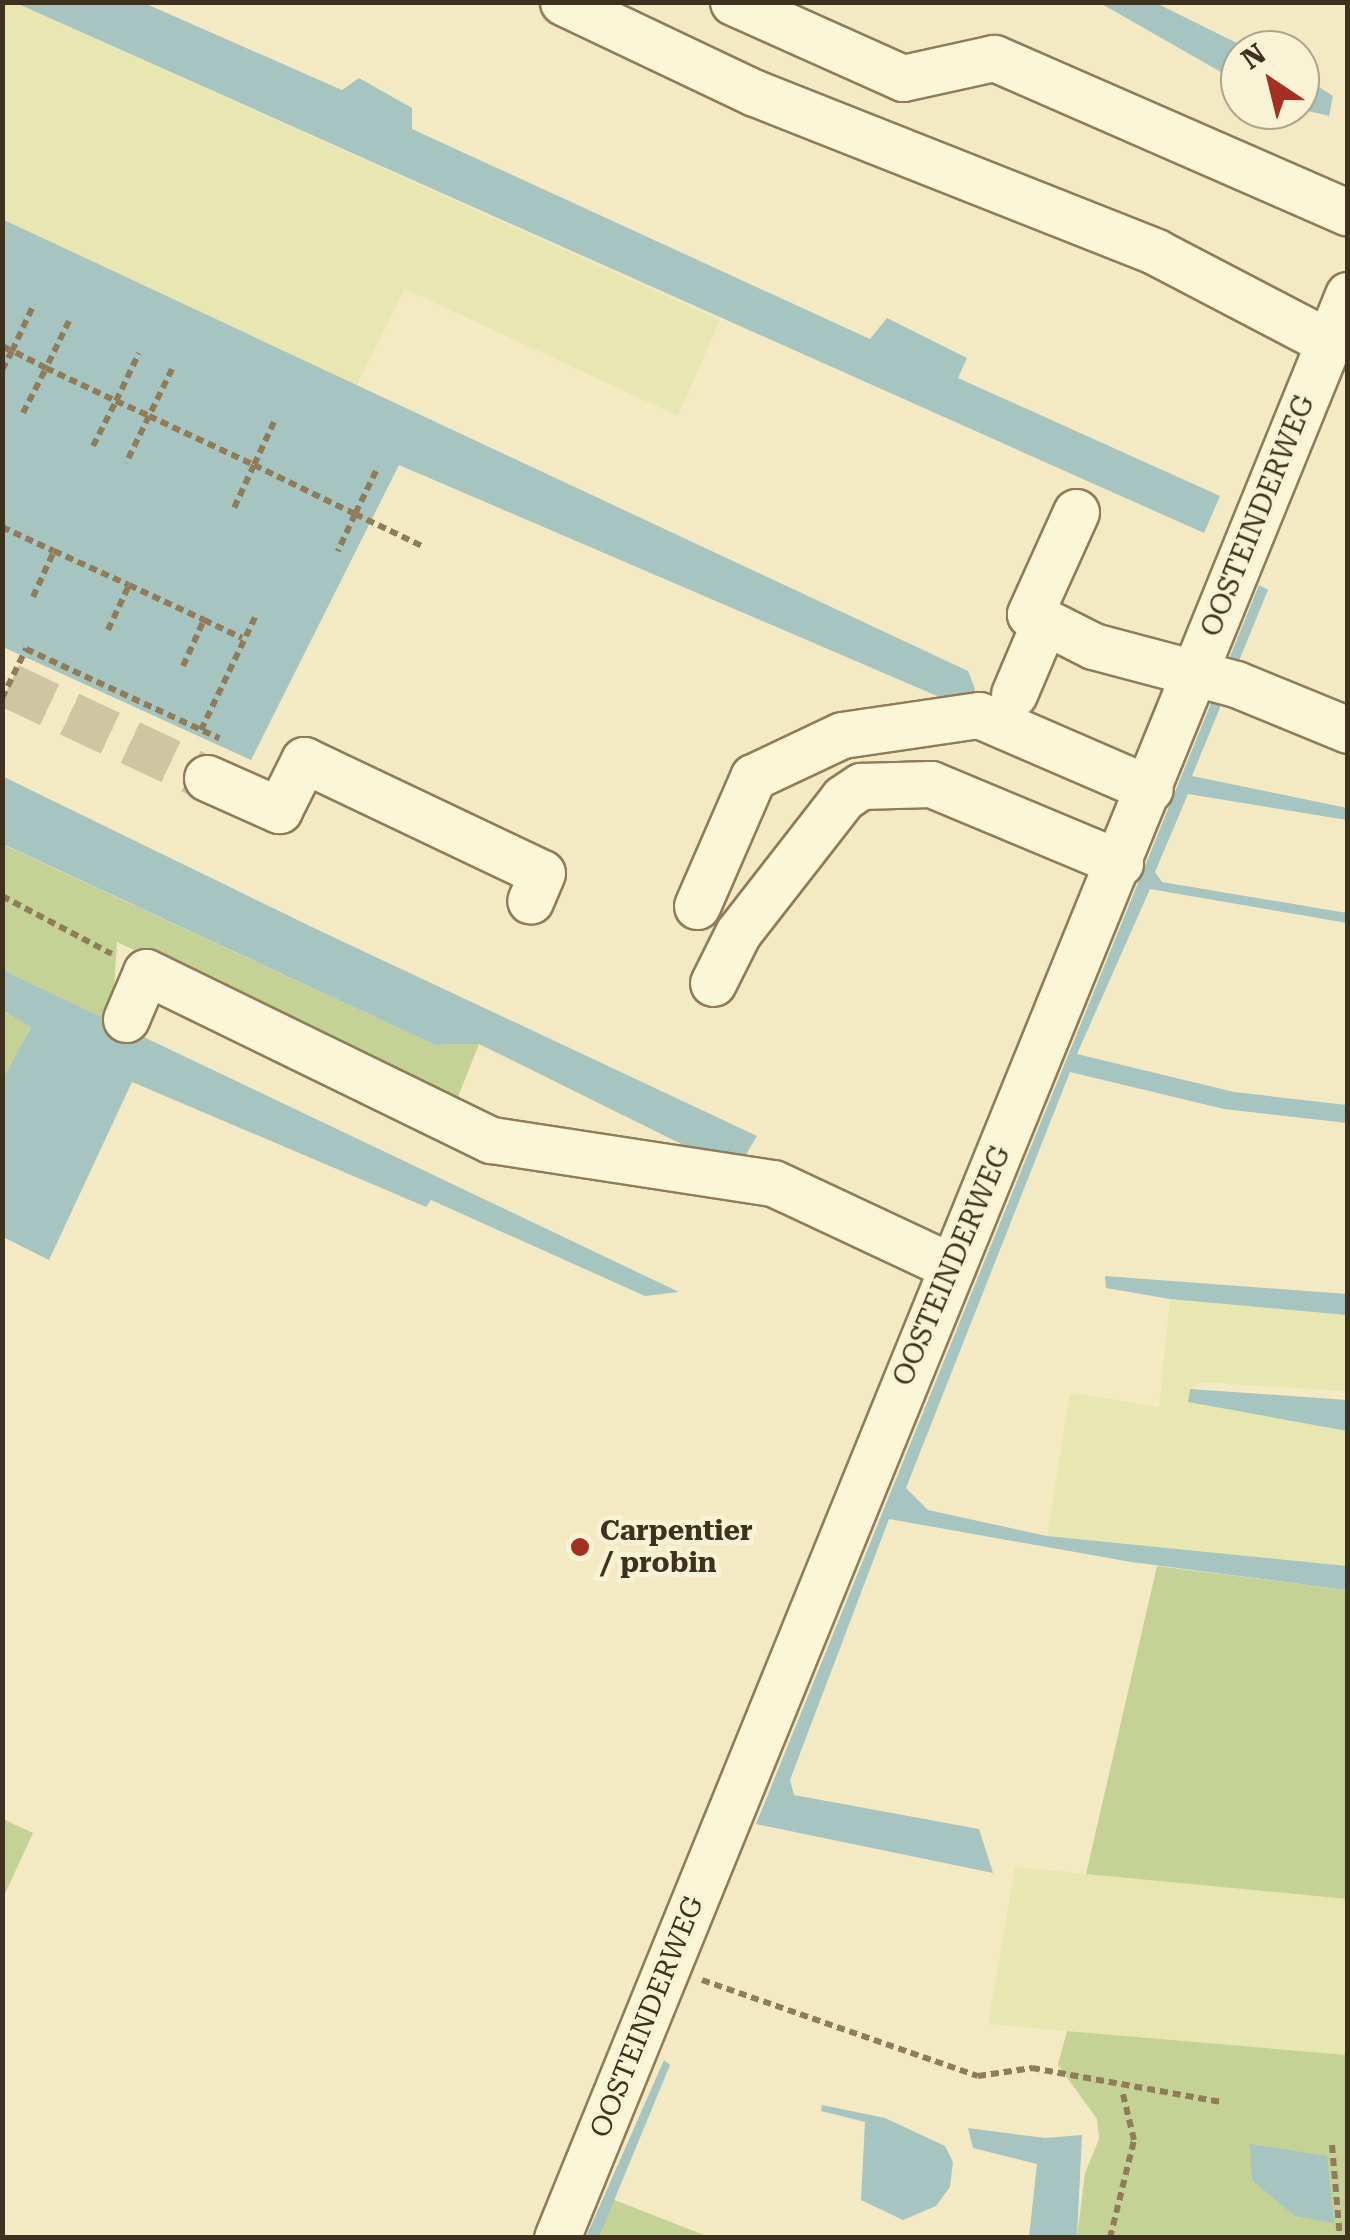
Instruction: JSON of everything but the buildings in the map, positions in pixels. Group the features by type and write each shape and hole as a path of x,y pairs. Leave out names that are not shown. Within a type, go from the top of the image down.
{"street":[{"path":"562,2 755,93 1156,252 1328,342"},
{"path":"733,2 903,78 994,58 1348,213"},
{"name":"OOSTEINDERWEG","path":"558,2238 1150,789 1214,680 1328,342 1348,296"},
{"path":"1076,512 1030,614 1094,646 1214,680 1348,730"},
{"path":"1014,694 1046,621"},
{"path":"697,906 753,777 842,735 979,715 1150,789"},
{"path":"220,761 279,810 304,760 542,873 530,901"},
{"path":"713,982 738,932 843,798 861,786 931,784 1120,864"},
{"path":"126,1019 146,972 491,1140 773,1184 952,1267"}],"path":[{"path":"2,370 34,304"},
{"path":"23,414 69,321"},
{"path":"2,346 422,546"},
{"path":"93,446 139,353"},
{"path":"126,463 172,369"},
{"path":"234,508 274,422"},
{"path":"338,551 376,470"},
{"path":"2,527 242,638"},
{"path":"34,597 54,551"},
{"path":"108,630 129,585"},
{"path":"201,730 256,615"},
{"path":"183,666 204,620"},
{"path":"2,698 26,649 201,730 220,761"},
{"path":"2,896 146,972"},
{"path":"668,1968 978,2076 1032,2068 1122,2089 1221,2102"},
{"path":"1110,2238 1134,2140 1122,2089"},
{"path":"1332,2145 1340,2238"}],"shaded area":[{"path":"2,3 16,3 720,320 678,416 405,289 355,389 3,219"},
{"path":"1170,1299 1347,1315 1347,1391 1199,1382 1189,1402 1347,1431 1347,1566 1047,1536 1070,1393 1159,1407"},
{"path":"1015,1867 1347,1899 1347,2055 988,2024"}],"green space":[{"path":"2,844 435,1045 479,1044 456,1102 117,942 112,1022 3,970"},
{"path":"2,1011 31,1026 4,1082 2,1081"},
{"path":"1157,1566 1347,1590 1347,1899 1086,1874"},
{"path":"3,1819 33,1833 3,1898"},
{"path":"1067,2031 1347,2055 1347,2237 1077,2237 1085,2173 1099,2139 1097,2119 1058,2065"},
{"path":"612,2199 709,2237 599,2238"}],"water":[{"path":"16,3 144,3 342,90 359,78 412,108 412,129 870,339 887,318 967,358 958,378 1220,496 1204,533"},
{"path":"1100,3 1156,3 1220,35 1220,72"},
{"path":"1320,88 1333,96 1329,116 1320,114"},
{"path":"2,219 968,671 975,689 965,708 399,465 251,760 3,647"},
{"path":"1259,585 1268,590 1192,776 1347,808 1347,820 1188,794 1155,872 1162,882 1347,913 1347,923 1150,889 1077,1054 1234,1092 1347,1105 1347,1123 1224,1109 1070,1072 906,1488 928,1510 1047,1536 1347,1566 1347,1590 1131,1562 889,1519 790,1780 794,1795 979,1829 993,1873 756,1824"},
{"path":"2,776 757,1136 736,1171 479,1044 435,1045 3,844"},
{"path":"3,970 679,1292 645,1296 431,1200 426,1207 132,1082 49,1260 3,1237 2,1081 31,1027 3,1011"},
{"path":"1105,1276 1347,1294 1347,1315 1170,1299 1106,1288"},
{"path":"1190,1389 1347,1400 1347,1431 1188,1402"},
{"path":"664,2060 670,2065 599,2237 586,2237"},
{"path":"822,2105 885,2118 945,2146 953,2162 950,2187 936,2206 903,2220 861,2200 865,2122 821,2111"},
{"path":"968,2128 1045,2138 1082,2135 1077,2237 1029,2237 1037,2164 973,2148"},
{"path":"1250,2144 1327,2156 1334,2223 1295,2216 1252,2180"}],"tunnel":[{"path":"9,685 207,778"}],"place":[{"name":"Carpentier / probin","path":"580,1547"}]}
